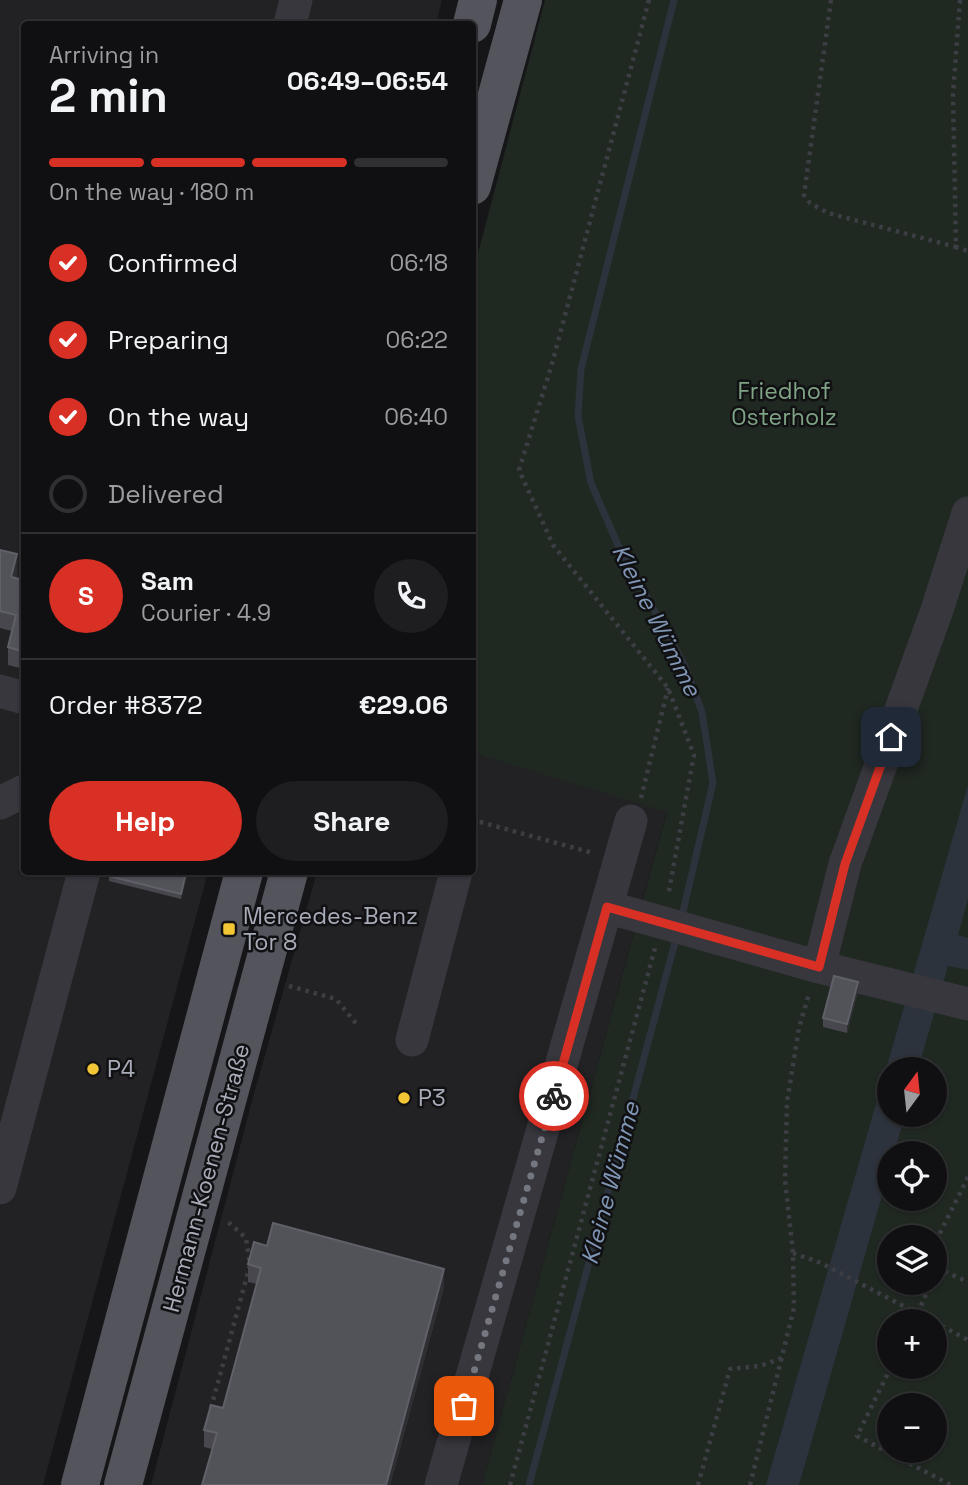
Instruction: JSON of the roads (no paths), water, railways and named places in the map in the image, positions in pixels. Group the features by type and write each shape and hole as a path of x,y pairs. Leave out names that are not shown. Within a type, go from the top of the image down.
{"main road":[{"path":"473,21 478,0"},
{"path":"476,171 523,0"},
{"name":"Hermann-Koenen-Straße","path":"80,1485 243,875"},
{"name":"Hermann-Koenen-Straße","path":"123,1485 288,875"}],"lane":[{"path":"291,21 296,0"},
{"path":"819,967 845,864 937,610 968,513"},
{"path":"0,691 21,697"},
{"path":"0,803 21,792"},
{"path":"441,1485 631,821"},
{"path":"0,1101 63,875"},
{"path":"0,1188 83,875"},
{"path":"412,1040 455,875"},
{"path":"607,907 819,967 958,1001"}],"waterway":[{"name":"Kleine Wümme","path":"674,0 581,369 578,416 591,483 618,545 684,664 702,712 713,783 681,920"},
{"name":"Kleine Wümme","path":"529,1485 677,935"}],"place":[{"name":"Mercedes-Benz Tor 8","path":"229,929"},
{"name":"P4","path":"93,1069"},
{"name":"P3","path":"404,1098"}],"park label":[{"name":"Friedhof Osterholz","path":"784,404"}]}
